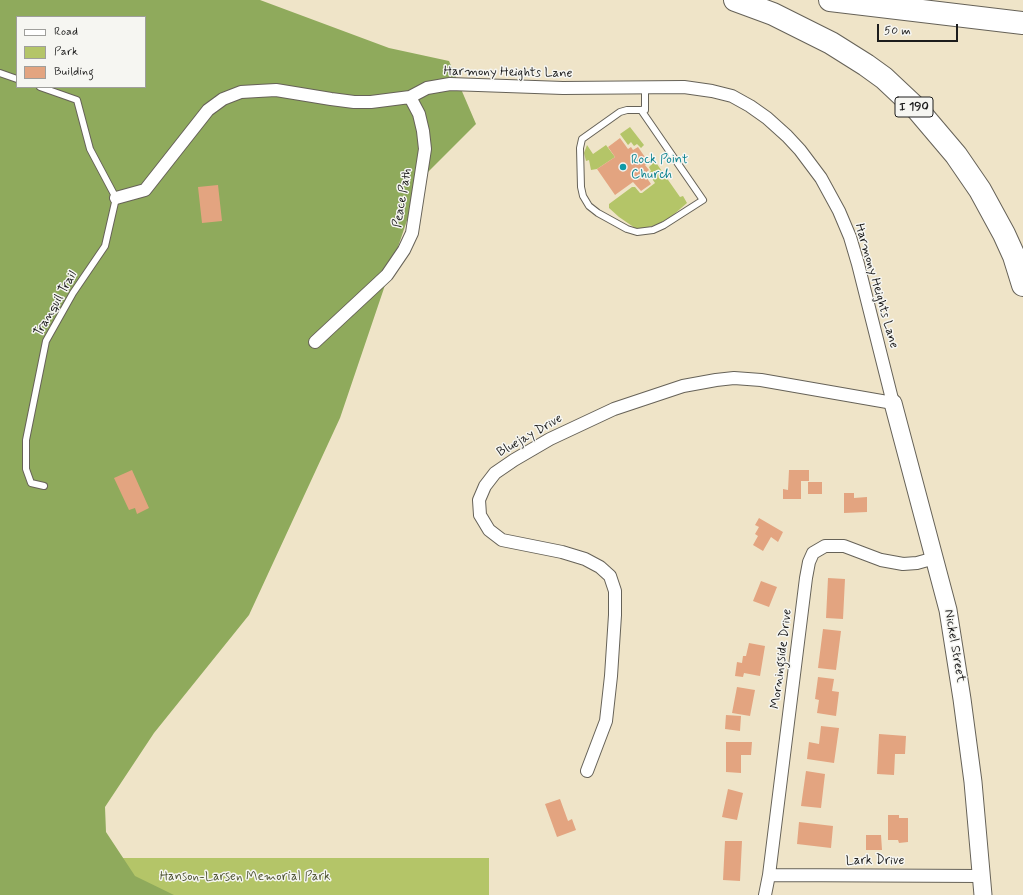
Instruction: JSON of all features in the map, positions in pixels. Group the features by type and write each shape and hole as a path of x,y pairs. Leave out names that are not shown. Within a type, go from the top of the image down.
{"highway":[{"name":"I 190","path":"735,0 773,14 831,43 884,78 917,109 952,150 980,190 1014,256 1023,285"},
{"path":"830,0 1023,23"}],"street":[{"name":"Harmony Heights Lane","path":"116,198 145,190 208,110 223,99 241,92 276,90 354,102 371,102 410,97 427,88 450,84 563,88 684,87 712,91 732,96 750,106 787,136 800,150 824,184 839,211 850,238 858,264 893,403"},
{"name":"Peace Path","path":"315,342 387,275 404,250 412,233 425,149 419,114 410,97"},
{"name":"Bluejay Drive","path":"587,771 606,721 616,615 615,590 610,576 600,567 585,559 562,552 502,540 489,530 480,515 479,500 485,486 495,473 550,439 614,409 683,386 716,380 734,378 761,380 893,403"},
{"name":"Nickel Street","path":"893,403 948,610 973,782 982,895"},
{"name":"Morningside Drive","path":"765,895 769,875 806,578 809,562 813,553 825,546 844,546 882,560 903,564 917,563 935,558"},
{"name":"Lark Drive","path":"769,875 980,876"}],"lane":[{"path":"0,73 16,79"},
{"path":"641,110 703,200 664,225 645,232 637,232 627,229 589,206 583,196 581,187 580,148 582,139 620,112 627,110 641,110 645,110 645,87"},
{"path":"43,88 76,100 90,149 116,198"},
{"name":"Tranquil Trail","path":"44,486 31,483 26,469 26,440 46,341 73,293 105,246 116,198"}],"green space":[{"path":"0,0 260,0 389,48 449,61 476,124 421,179 340,418 249,615 154,733 105,807 106,832 135,876 174,895 0,895"},
{"path":"630,127 644,145 641,148 637,144 634,146 631,142 628,145 620,134"},
{"path":"587,145 593,154 606,145 615,157 597,169 591,170 589,160 586,161 584,153"},
{"path":"652,157 680,197 683,196 687,203 672,216 659,224 645,228 635,228 609,208 609,204 632,187 635,187 640,193 642,193 655,183 648,173 651,171 649,167 652,164 649,160"},
{"name":"Hanson-Larsen Memorial Park","path":"0,858 489,858 489,895 0,895"}],"building":[{"name":"Rock Point Church","path":"620,138 628,149 631,147 633,150 638,147 649,163 645,165 649,170 644,174 651,184 641,191 633,182 615,195 597,169 615,157 608,147"},
{"path":"218,185 222,221 202,223 198,187"},
{"path":"132,470 149,508 137,514 135,508 129,510 114,478"},
{"path":"789,470 809,470 809,481 801,481 801,499 783,499 783,489 788,490"},
{"path":"808,482 822,482 822,494 808,494"},
{"path":"844,493 854,493 854,498 867,497 867,512 844,513"},
{"path":"759,518 783,532 778,542 771,537 763,551 753,545 758,536 755,534 759,527 755,525"},
{"path":"828,578 845,579 843,619 826,618"},
{"path":"761,581 777,587 769,607 753,601"},
{"path":"823,629 841,631 836,670 818,668"},
{"path":"749,643 765,646 760,676 744,673 743,677 735,676 737,662 742,663 743,656 746,656"},
{"path":"818,677 834,679 832,691 839,692 836,716 817,713 819,700 815,699"},
{"path":"737,687 755,690 750,716 732,713"},
{"path":"726,715 741,716 740,731 725,729"},
{"path":"821,726 839,728 834,763 807,759 809,742 819,744"},
{"path":"879,734 906,736 905,754 895,754 894,775 877,774"},
{"path":"726,742 752,742 751,755 741,755 741,773 726,772"},
{"path":"806,771 825,774 821,808 801,806"},
{"path":"728,789 743,793 737,820 722,817"},
{"path":"560,799 568,821 572,819 576,830 557,837 545,804"},
{"path":"888,815 899,815 899,818 908,818 908,842 899,843 898,840 888,840"},
{"path":"799,822 833,826 831,848 797,844"},
{"path":"866,835 881,835 882,850 866,850"},
{"path":"725,841 742,841 740,881 723,880"}],"place":[{"name":"Rock Point Church","path":"623,167"}]}
